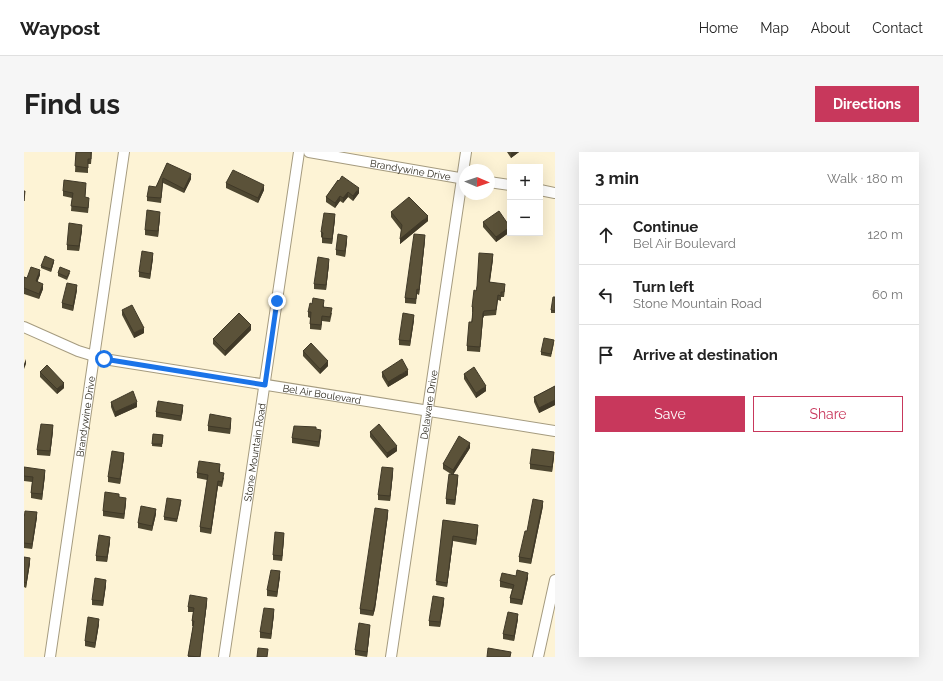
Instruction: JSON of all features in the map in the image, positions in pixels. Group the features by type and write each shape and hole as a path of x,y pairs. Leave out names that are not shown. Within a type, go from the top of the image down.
{"street":[{"name":"Brandywine Drive","path":"50,657 124,152"},
{"name":"Stone Mountain Road","path":"224,657 300,152"},
{"name":"Brandywine Drive","path":"309,152 459,178"},
{"name":"Delaware Drive","path":"465,164 466,152"},
{"path":"495,183 507,185"},
{"path":"543,191 555,193"},
{"name":"Delaware Drive","path":"391,657 460,200"},
{"name":"Bel Air Boulevard","path":"24,326 93,357 428,412 555,431"},
{"path":"538,657 555,580"}],"building":[{"path":"76,152 91,152 91,159 88,159 88,168 75,166"},
{"path":"167,163 191,174 184,189 163,178 161,198 147,197 149,186 156,187"},
{"path":"233,170 264,185 258,198 226,183"},
{"path":"342,176 359,188 353,196 348,192 343,198 340,196 335,203 326,197"},
{"path":"64,180 86,183 85,197 89,198 88,208 71,206 73,193 63,191"},
{"path":"409,197 428,216 400,239 402,225 391,212"},
{"path":"147,210 160,212 158,231 145,230"},
{"path":"499,211 507,223 507,229 496,237 483,222"},
{"path":"324,213 335,214 332,239 322,238 323,233 321,232"},
{"path":"69,223 82,225 79,246 67,245"},
{"path":"338,234 347,236 345,251 336,250"},
{"path":"414,234 425,235 419,290 417,289 416,299 405,298"},
{"path":"142,251 153,253 150,274 139,272"},
{"path":"479,253 493,254 489,282 505,284 504,292 501,292 501,296 498,295 496,310 484,311 483,313 480,347 467,346 469,322 472,322 474,290 476,291 477,286"},
{"path":"45,256 54,260 51,269 41,266"},
{"path":"318,257 329,259 326,285 314,284"},
{"path":"31,267 40,270 36,281 43,284 39,294 24,288 24,277 27,278"},
{"path":"60,267 70,271 67,277 58,273"},
{"path":"67,283 77,285 73,306 62,303"},
{"path":"553,297 555,297 555,311 551,310"},
{"path":"313,298 324,300 323,307 332,308 330,317 322,316 321,325 310,324 311,312 308,312"},
{"path":"132,305 144,328 134,333 122,310"},
{"path":"239,313 251,325 225,351 213,339"},
{"path":"403,313 414,315 410,341 399,340"},
{"path":"544,338 554,340 551,354 541,352"},
{"path":"311,343 328,361 320,369 303,351"},
{"path":"402,359 408,370 388,382 382,372"},
{"path":"47,365 64,383 57,389 40,372"},
{"path":"474,367 486,386 476,393 464,374"},
{"path":"555,386 555,400 539,408 534,397"},
{"path":"133,391 137,402 115,412 111,402"},
{"path":"158,401 183,405 181,416 156,412"},
{"path":"210,414 231,418 230,429 208,426"},
{"path":"41,424 53,425 50,451 37,450"},
{"path":"379,424 397,446 387,453 370,432"},
{"path":"294,426 316,427 316,429 321,430 319,442 292,438"},
{"path":"153,434 163,435 162,444 152,444"},
{"path":"459,436 470,443 453,470 443,464"},
{"path":"532,449 554,452 552,467 530,464"},
{"path":"112,451 124,453 120,479 108,477"},
{"path":"199,461 220,464 219,472 224,473 222,482 218,481 211,529 200,527 208,475 197,473"},
{"path":"24,467 45,470 42,494 31,493 33,477 24,476"},
{"path":"382,467 393,468 390,496 378,495"},
{"path":"449,474 458,475 455,500 446,499"},
{"path":"105,492 119,494 119,497 126,498 124,514 103,511"},
{"path":"167,498 181,500 177,519 164,517"},
{"path":"533,499 543,501 531,559 519,557 525,531 527,531"},
{"path":"141,506 156,509 152,526 138,523"},
{"path":"375,508 388,510 373,611 360,609"},
{"path":"25,511 37,512 32,544 24,543"},
{"path":"443,520 478,525 476,540 453,536 447,583 436,581"},
{"path":"275,532 284,533 282,556 273,555"},
{"path":"99,535 110,537 107,557 96,556"},
{"path":"24,557 30,558 26,583 24,582"},
{"path":"271,570 280,571 277,592 267,590"},
{"path":"517,570 528,573 522,600 510,598 514,585 500,581 502,573 516,576"},
{"path":"95,578 106,580 103,601 92,600"},
{"path":"190,595 207,598 200,657 188,656 194,621 192,621 194,608 188,607"},
{"path":"433,596 444,598 440,622 429,621"},
{"path":"264,608 274,609 271,634 260,632"},
{"path":"508,612 518,614 514,636 503,634"},
{"path":"88,617 99,619 95,643 85,641"},
{"path":"359,623 370,625 367,652 355,650"},
{"path":"258,648 268,649 267,657 257,657"},
{"path":"488,648 511,652 510,657 487,657"}],"route":[{"path":"104,359 265,385 277,301"}]}
